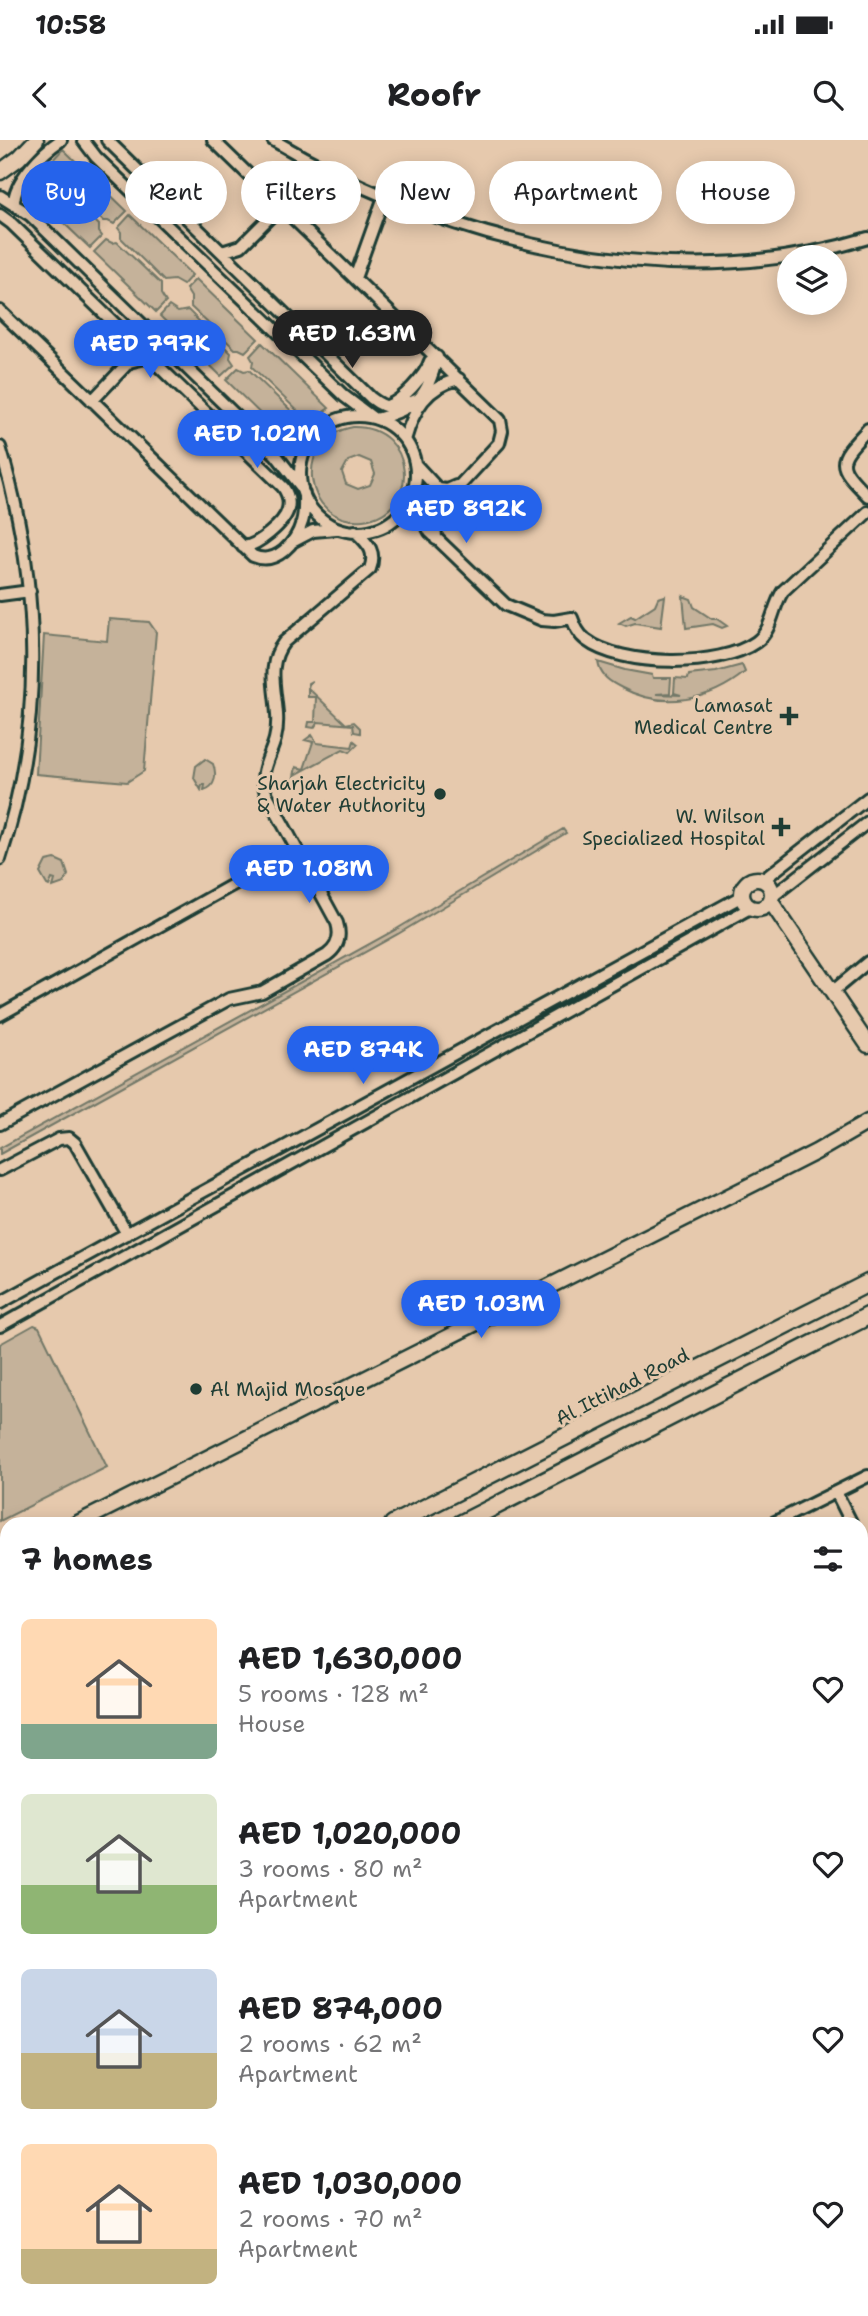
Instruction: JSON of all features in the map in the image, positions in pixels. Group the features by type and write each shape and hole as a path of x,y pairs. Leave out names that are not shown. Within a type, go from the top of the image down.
{"highway":[{"name":"Al Ittihad Road","path":"407,1517 868,1283"},
{"path":"474,1517 868,1316"}],"main road":[{"path":"0,172 19,158 36,140"},
{"path":"772,899 760,909 746,902 744,887 755,879 763,880 771,887 772,899 867,1043"},
{"path":"90,1517 755,1183 868,1122"}],"street":[{"path":"14,203 15,190 22,179 61,140"},
{"path":"83,140 101,161"},
{"path":"107,140 129,161"},
{"path":"213,140 241,167"},
{"path":"273,140 375,193"},
{"path":"111,171 344,396 375,419"},
{"path":"0,196 14,203 50,235 280,459 317,514 330,524 350,530 372,549 373,561 370,569 284,642 273,664 278,716 275,739 264,767 263,782 266,793 337,923 339,939 331,953 262,992 229,999 0,1124"},
{"path":"0,215 12,223 283,487 289,506 283,519 261,541 250,547 243,547"},
{"path":"355,278 375,222"},
{"path":"193,224 371,398 386,407 398,409 416,400"},
{"path":"222,252 241,246 263,224"},
{"path":"300,224 497,416 502,431 497,447 438,509 435,520 436,539"},
{"path":"460,224 516,240 573,251 634,260 696,263 755,260 818,251 868,238"},
{"path":"50,235 64,274"},
{"path":"237,267 241,246"},
{"path":"0,311 253,556 267,560 278,556 302,524 303,491 300,471 304,454 318,433 339,419 356,416 390,425 405,440 415,464 438,489 447,490 462,484"},
{"path":"92,401 128,362 133,341"},
{"path":"405,440 413,414 427,393 434,354"},
{"path":"386,407 394,404 423,376 434,354"},
{"path":"329,356 344,396"},
{"path":"128,362 149,357"},
{"path":"375,419 400,412 427,393 459,379"},
{"path":"868,429 847,451 843,462 849,477 868,496"},
{"path":"0,447 18,515 30,591 34,661 29,725 14,810 0,859"},
{"path":"245,450 280,459"},
{"path":"415,464 414,489 421,516 436,539 506,605 542,620 572,618 578,632 587,642 646,660 684,661 719,656 757,642 766,632 783,591 868,512"},
{"path":"290,543 313,531 376,528 391,521 403,510 414,489"},
{"path":"0,595 30,591"},
{"path":"763,880 868,798"},
{"path":"772,899 868,822"},
{"path":"0,1016 297,849"},
{"path":"0,1303 746,902"},
{"path":"0,1326 746,902"},
{"path":"832,992 868,962"},
{"path":"0,1170 59,1139 69,1138 75,1143 127,1234"},
{"path":"785,1517 868,1476"},
{"path":"836,1492 848,1517"}],"shaded area":[{"path":"63,149 75,161 52,161"},
{"path":"111,196 125,209 125,213 114,224 111,222"},
{"path":"125,220 125,224 139,224 192,275 183,285 174,280 164,281 121,238 118,228"},
{"path":"65,224 98,224 102,236 90,248"},
{"path":"106,240 117,242 161,284 161,294 166,302 156,312 94,252"},
{"path":"196,279 258,339 245,352 235,349 191,307 191,297 186,289"},
{"path":"169,306 178,312 188,310 231,353 230,358 234,364 221,376 160,316"},
{"path":"262,343 329,408 309,422 252,367 250,356"},
{"path":"238,368 249,370 306,425 293,446 226,380"},
{"path":"353,427 374,430 389,440 399,454 404,470 402,487 395,502 382,514 363,520 343,518 327,510 317,496 312,480 313,463 320,447 333,434","holes":["359,457 371,462 375,474 370,485 358,489 346,484 342,472 348,461"]},
{"path":"665,596 661,627 635,623 626,626 619,623 631,616 635,618 655,605 658,598"},
{"path":"683,596 691,599 694,607 727,626 722,628 713,624 686,628"},
{"path":"109,619 149,622 156,632 144,771 127,782 36,774 44,635 107,641"},
{"path":"598,662 652,675 653,678 671,678 670,693 656,694 681,695 674,693 675,678 688,679 689,675 742,665 745,672 702,696 654,699 638,695 610,681 603,675"},
{"path":"308,688 346,724 354,722 360,728 360,733 354,732 353,725 318,722 314,728 308,727 309,722 315,722 316,697 308,697"},
{"path":"312,735 317,743 352,747 354,741 358,744 350,752 343,749 295,775 294,780 297,782 294,783 293,781 296,767 304,769 313,742 305,740"},
{"path":"205,759 213,764 215,776 211,786 204,790 205,785 202,785 201,790 194,778 196,766"},
{"path":"563,829 566,833 398,934 0,1154 0,1148 395,930"},
{"path":"55,859 64,863 68,875 64,883 53,887 55,880 52,879 49,886 40,873 46,861"},
{"path":"34,1325 39,1327 107,1467 8,1517 0,1517 0,1344"}],"place":[{"name":"Lamasat Medical Centre","path":"789,716"},
{"name":"Sharjah Electricity & Water Authority","path":"440,794"},
{"name":"W. Wilson Specialized Hospital","path":"781,827"},
{"name":"Al Majid Mosque","path":"196,1389"}]}
